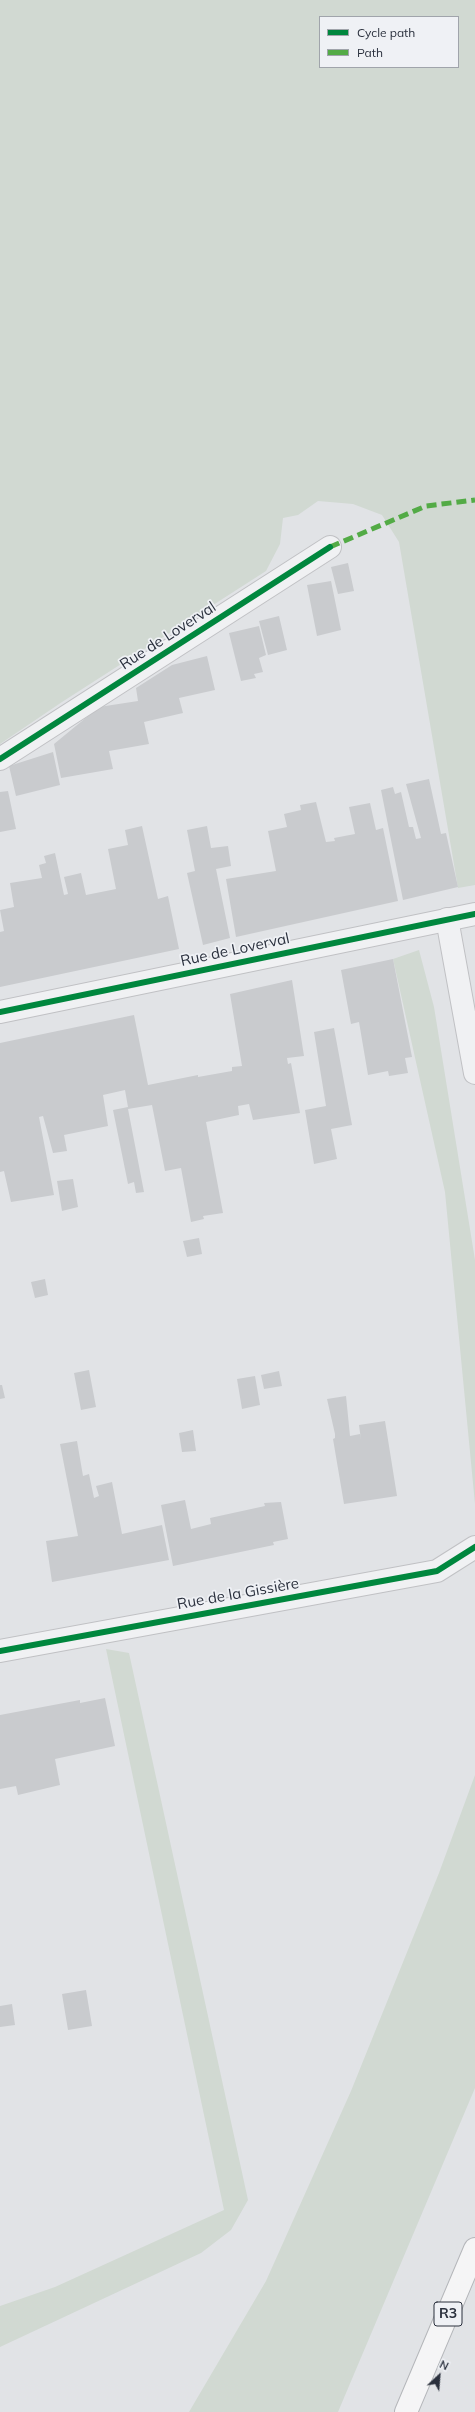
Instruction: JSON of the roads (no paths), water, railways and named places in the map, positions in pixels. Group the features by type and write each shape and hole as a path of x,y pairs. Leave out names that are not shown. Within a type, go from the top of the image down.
{"highway":[{"name":"R3","path":"406,2412 475,2249"},
{"path":"396,2412 421,2379"}],"street":[{"name":"Rue de Loverval","path":"0,759 330,547"},
{"name":"Rue de Loverval","path":"0,1012 475,914"},
{"path":"447,919 475,1073"},
{"name":"Rue de la Gissière","path":"0,1651 437,1571 475,1547"}]}
